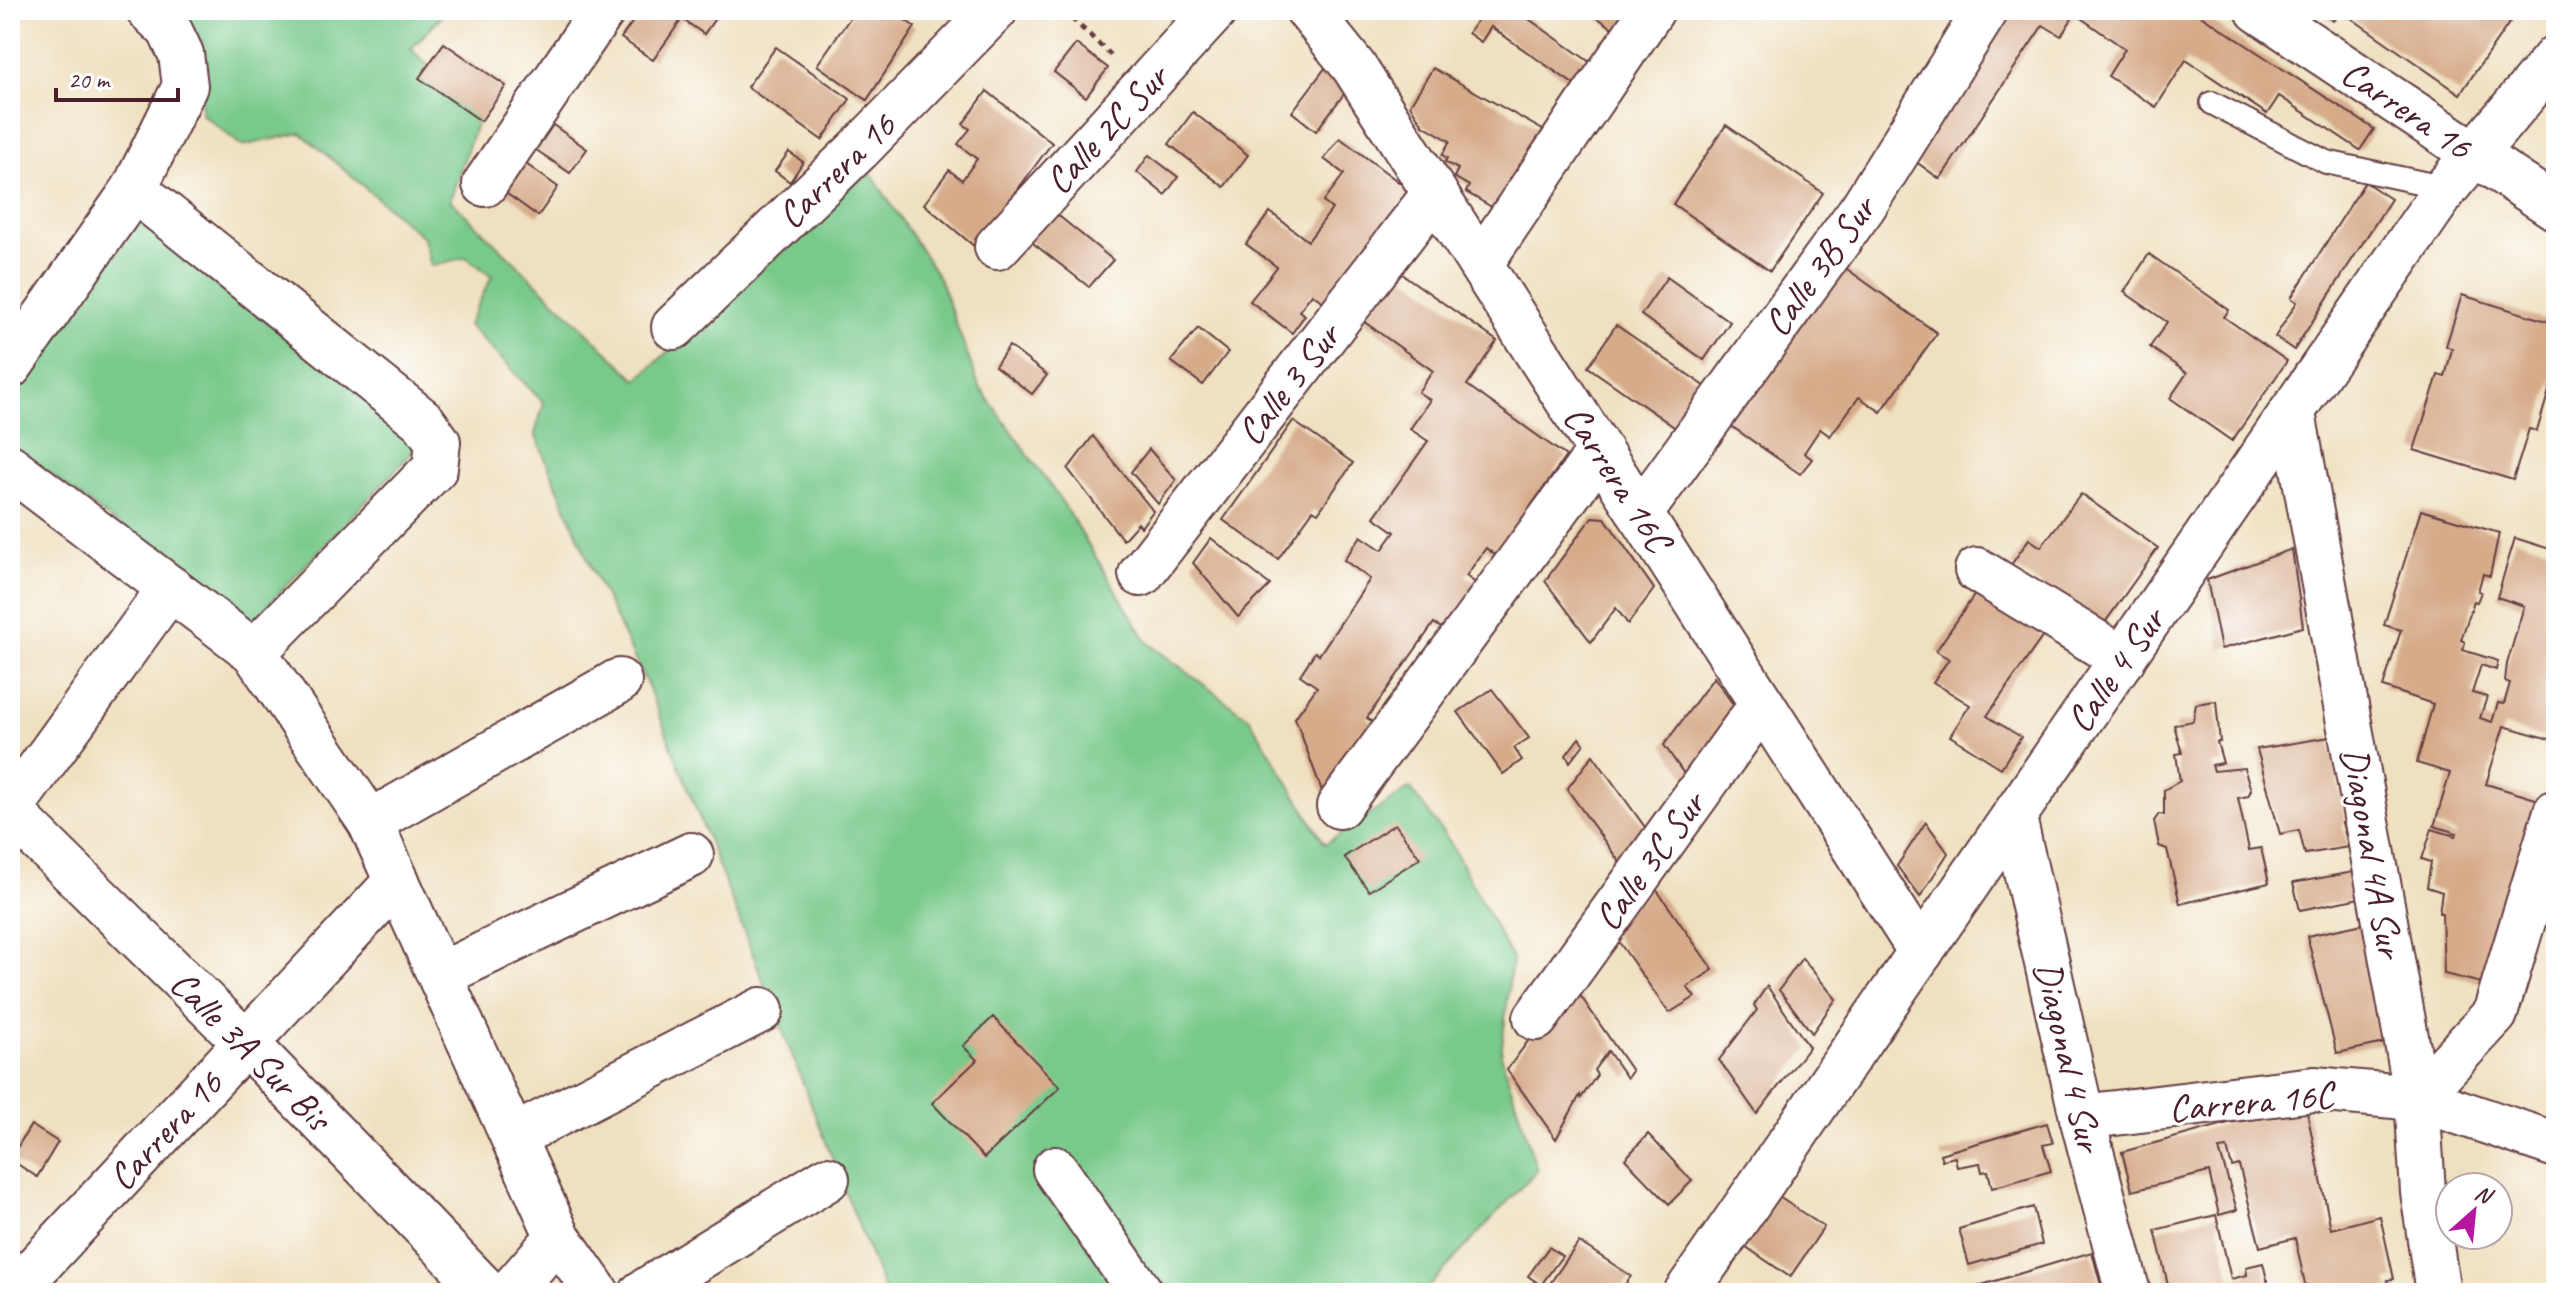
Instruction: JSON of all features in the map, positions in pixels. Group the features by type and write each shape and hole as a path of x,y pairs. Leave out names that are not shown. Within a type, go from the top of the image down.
{"street":[{"path":"10,366 134,189 185,86 181,54 169,29 149,10"},
{"path":"485,184 603,10"},
{"name":"Carrera 16","path":"674,327 858,150 995,10"},
{"name":"Calle 2C Sur","path":"997,247 1215,10"},
{"name":"Carrera 16C","path":"1308,10 1354,67 1921,952"},
{"path":"1481,263 1652,10"},
{"name":"Calle 3B Sur","path":"1640,514 1863,207 1986,10"},
{"name":"Carrera 16","path":"2258,10 2556,208"},
{"name":"Calle 4 Sur","path":"1686,1293 2446,188 2472,152 2556,57"},
{"path":"134,189 423,421 438,442 435,468 254,652"},
{"name":"Calle 3 Sur","path":"1141,574 1435,193"},
{"name":"Diagonal 4A Sur","path":"2293,413 2417,1098 2423,1192 2438,1293"},
{"path":"1339,806 1600,451"},
{"path":"10,467 254,652 370,822 558,1237 597,1293"},
{"path":"1977,570 2123,659"},
{"path":"10,810 170,588"},
{"path":"370,822 619,681"},
{"name":"Calle 3C Sur","path":"1536,1018 1762,704"},
{"name":"Calle 3A Sur Bis","path":"10,810 246,1043 488,1293"},
{"path":"2417,1098 2495,1014 2556,812"},
{"name":"Diagonal 4 Sur","path":"2014,818 2082,1117 2128,1293"},
{"path":"440,975 691,855"},
{"name":"Carrera 16","path":"34,1275 397,881"},
{"path":"513,1137 761,1010"},
{"name":"Carrera 16C","path":"2082,1117 2314,1089 2417,1098 2556,1145"},
{"path":"1055,1169 1141,1293"},
{"path":"642,1293 827,1179"},
{"path":"509,1293 558,1237"}],"lane":[{"path":"2212,103 2326,162 2446,188"}],"path":[{"path":"1063,10 1145,87"}],"green space":[{"path":"197,10 447,10 411,49 479,115 450,200 637,380 868,169 939,278 979,386 1064,505 1148,643 1250,719 1325,844 1410,788 1450,842 1512,959 1501,1055 1537,1170 1423,1293 885,1293 648,686 595,576 535,434 544,403 468,325 492,276 466,257 431,266 424,238 301,133 242,146 202,114 199,72 185,15"},
{"path":"147,210 422,442 250,624 10,444 10,405"}],"building":[{"path":"641,10 721,10 704,34 682,19 653,60 621,38"},
{"path":"845,10 891,10 915,27 867,100 817,65 852,15"},
{"path":"1467,10 1516,10 1594,65 1579,88 1491,27 1481,42 1468,33 1479,18"},
{"path":"1586,10 1631,10 1617,31"},
{"path":"2005,10 2193,10 2374,129 2360,150 2279,96 2267,114 2186,60 2156,107 2108,76 2125,49 2075,14 2061,36 2043,25 1940,179 1908,156"},
{"path":"2318,10 2447,13 2518,10 2460,94 2341,11 2333,21"},
{"path":"444,43 506,86 481,121 419,78"},
{"path":"1076,44 1108,68 1086,97 1054,72"},
{"path":"776,47 850,99 822,140 747,87"},
{"path":"1329,63 1353,82 1316,131 1292,112"},
{"path":"1433,68 1548,133 1497,210 1466,192 1469,186 1454,177 1458,169 1445,162 1447,158 1442,155 1450,141 1423,125 1410,105"},
{"path":"987,91 1052,143 975,247 924,204 949,170 962,180 977,159 958,144 970,129 963,124"},
{"path":"1193,112 1248,155 1224,187 1169,144"},
{"path":"546,120 587,149 570,173 529,145"},
{"path":"1726,125 1823,193 1770,271 1673,204"},
{"path":"1340,138 1416,195 1334,310 1312,294 1299,311 1305,315 1292,333 1250,301 1277,267 1246,244 1270,212 1308,241 1332,209 1323,202 1344,174 1324,159"},
{"path":"789,152 803,162 790,182 775,171"},
{"path":"1149,155 1178,177 1165,195 1137,172"},
{"path":"519,159 558,187 538,216 499,188"},
{"path":"2365,182 2391,199 2294,350 2275,337 2297,302 2291,298"},
{"path":"1054,212 1113,260 1089,287 1029,240"},
{"path":"2149,254 2229,310 2224,317 2287,361 2232,441 2170,398 2187,373 2150,347 2167,322 2124,292"},
{"path":"1837,262 1937,333 1881,412 1859,397 1830,436 1820,429 1804,453 1812,459 1800,474 1724,421"},
{"path":"1398,271 1497,341 1467,385 1566,456 1496,556 1486,548 1466,576 1477,584 1444,630 1434,623 1367,718 1377,725 1325,799 1295,718 1317,687 1300,675 1315,652 1319,655 1370,579 1344,560 1361,536 1382,550 1395,532 1374,517 1428,441 1410,429 1430,400 1418,392 1433,371 1363,321"},
{"path":"1667,277 1730,322 1704,360 1641,315"},
{"path":"2462,295 2556,324 2556,367 2537,431 2529,429 2513,480 2414,450 2438,375 2445,377 2452,349 2446,346"},
{"path":"1616,325 1709,389 1680,431 1588,367"},
{"path":"1198,328 1228,352 1203,385 1171,361"},
{"path":"1009,346 1047,375 1032,394 995,366"},
{"path":"1293,421 1353,463 1318,513 1313,510 1278,559 1223,520"},
{"path":"1093,436 1153,511 1141,527 1138,523 1123,540 1068,469"},
{"path":"1149,449 1176,480 1158,504 1131,472"},
{"path":"2081,494 2158,548 2101,628 2011,565 2029,539 2041,547"},
{"path":"2421,510 2499,533 2490,576 2483,574 2478,591 2481,592 2477,602 2474,601 2461,640 2465,642 2463,650 2498,661 2496,670 2481,665 2472,693 2487,697 2480,718 2492,722 2498,703 2504,704 2510,683 2505,681 2507,664 2524,606 2497,597 2515,538 2556,551 2556,741 2504,726 2486,784 2539,800 2486,984 2444,974 2442,913 2439,913 2442,892 2427,887 2431,862 2422,859 2432,829 2455,836 2457,833 2434,826 2450,773 2417,763 2433,704 2383,687 2401,630 2384,625"},
{"path":"1592,517 1605,518 1654,589 1628,624 1616,608 1591,642 1545,581"},
{"path":"1211,538 1270,585 1238,617 1193,563"},
{"path":"2292,549 2303,627 2221,649 2207,580"},
{"path":"1975,594 2043,636 1987,716 2021,737 2001,768 1950,736 1970,705 1933,682 1949,659 1936,651"},
{"path":"1714,677 1737,710 1689,781 1664,745"},
{"path":"1492,689 1529,738 1514,748 1522,760 1503,774 1458,712"},
{"path":"2216,701 2220,742 2217,742 2223,763 2212,765 2214,771 2244,768 2251,790 2248,796 2238,798 2249,850 2261,848 2269,883 2180,904 2167,849 2159,846 2154,821 2159,814 2164,815 2164,790 2180,781 2176,754 2182,753 2174,725 2193,721 2196,704"},
{"path":"2330,737 2345,822 2342,823 2349,847 2305,854 2299,830 2280,834 2257,749"},
{"path":"1579,738 1584,744 1570,762 1566,755"},
{"path":"1593,755 1647,830 1621,864 1567,789"},
{"path":"1926,822 1948,853 1920,897 1897,866"},
{"path":"1395,824 1420,858 1369,891 1344,857"},
{"path":"2365,870 2370,896 2300,910 2293,883"},
{"path":"1654,886 1713,970 1687,987 1695,997 1669,1013 1609,928"},
{"path":"2363,924 2385,1043 2337,1053 2307,936"},
{"path":"1802,958 1836,999 1812,1033 1779,990"},
{"path":"1571,982 1632,1071 1627,1078 1608,1051 1594,1070 1597,1075 1581,1098 1580,1095 1556,1139 1507,1070"},
{"path":"1767,986 1809,1047 1757,1114 1719,1060 1757,1010 1754,1005"},
{"path":"993,1017 1060,1087 984,1158 932,1103 977,1060 963,1046"},
{"path":"2307,1112 2331,1229 2380,1216 2394,1279 2387,1280 2391,1293 2307,1293 2295,1238 2260,1247 2239,1165 2232,1167 2227,1148 2219,1149 2237,1210 2219,1215 2209,1172 2132,1191 2122,1152 2228,1123"},
{"path":"2047,1123 2053,1143 2043,1145 2051,1171 1992,1188 1988,1171 1982,1172 1980,1163 1957,1167 1955,1157 1942,1160 1940,1154"},
{"path":"31,1125 58,1142 37,1177 10,1159"},
{"path":"1648,1134 1692,1181 1669,1204 1625,1159"},
{"path":"1767,1189 1824,1227 1790,1277 1733,1238"},
{"path":"2033,1207 2042,1244 1969,1265 1959,1229"},
{"path":"2216,1215 2231,1279 2247,1275 2246,1267 2263,1263 2269,1288 2250,1293 2170,1293 2155,1230"},
{"path":"1579,1242 1631,1276 1619,1293 1567,1293 1551,1282"},
{"path":"1549,1247 1562,1256 1541,1285 1528,1276"},
{"path":"2092,1252 2103,1293 1977,1293 1975,1287"}]}
